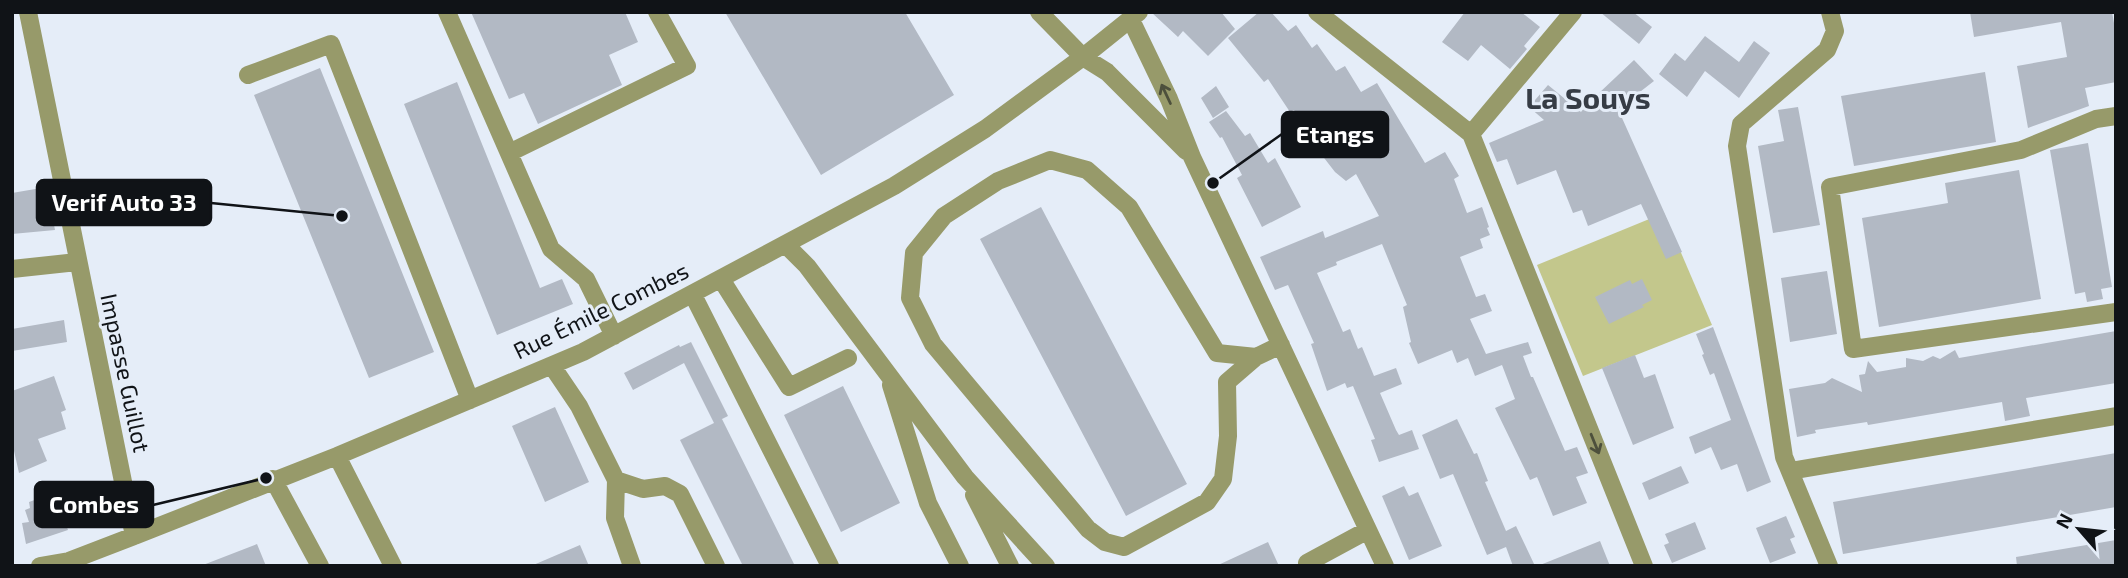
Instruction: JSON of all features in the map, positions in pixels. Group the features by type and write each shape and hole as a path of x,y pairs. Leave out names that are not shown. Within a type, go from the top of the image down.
{"street":[{"name":"Impasse Guillot","path":"27,12 134,536"},
{"path":"447,12 551,249 586,279 614,336"},
{"path":"509,153 687,66 657,12"},
{"path":"1038,12 1083,57 1107,72 1192,157"},
{"path":"1317,12 1471,134 1644,566"},
{"path":"1471,134 1573,12"},
{"path":"1829,566 1784,457 1737,146 1741,124 1827,50 1835,31 1830,12"},
{"path":"1135,16 1192,157 1385,566"},
{"name":"Rue Émile Combes","path":"40,566 69,561 337,456 552,366 614,336 894,186 985,129 1135,16"},
{"path":"247,75 331,44 470,400"},
{"path":"2116,116 2096,119 2021,150 1830,187 1853,349 2116,312"},
{"path":"1256,357 1217,353 1129,207 1087,170 1050,160 998,181 944,216 914,253 910,298 933,344 1088,529 1105,542 1124,547 1207,502 1223,479 1228,436 1227,382 1256,357 1281,345"},
{"path":"786,245 807,265 965,477 1046,566"},
{"path":"12,270 77,262"},
{"path":"721,279 789,387 848,358"},
{"path":"693,295 830,566"},
{"path":"552,366 579,406 616,480 615,518 632,566"},
{"path":"887,372 928,503 960,566"},
{"path":"1790,471 2116,416"},
{"path":"337,456 393,566"},
{"path":"965,477 1010,566"},
{"path":"273,479 320,566"},
{"path":"616,480 643,489 665,486 680,494 716,566"},
{"path":"1308,566 1307,563 1368,530"}],"green space":[{"path":"1664,213 1712,325 1583,376 1537,265"}],"building":[{"path":"471,12 625,12 638,42 609,55 622,85 538,124 524,93 509,99"},
{"path":"725,12 905,12 954,95 821,175"},
{"path":"1151,12 1221,12 1235,29 1208,56 1183,31 1178,37"},
{"path":"1259,12 1271,12 1288,31 1296,25 1312,48 1317,44 1336,71 1345,66 1361,92 1377,83 1425,163 1445,152 1459,176 1454,179 1467,213 1482,207 1490,235 1480,239 1483,248 1460,257 1476,297 1485,294 1492,311 1470,319 1486,354 1528,342 1532,353 1523,356 1531,377 1565,451 1577,447 1588,473 1576,477 1587,503 1553,516 1537,477 1530,480 1495,408 1515,399 1502,365 1475,376 1468,358 1457,363 1452,350 1418,364 1409,343 1411,342 1403,307 1407,305 1382,244 1336,262 1337,265 1317,273 1343,332 1350,329 1358,349 1362,347 1374,376 1396,368 1402,384 1380,393 1399,435 1412,430 1419,449 1379,462 1371,440 1375,439 1353,386 1347,388 1345,383 1327,391 1311,344 1314,343 1288,285 1275,290 1260,257 1323,231 1325,238 1379,216 1356,174 1346,181 1335,172 1314,145 1294,110 1290,112 1268,79 1264,82 1228,38"},
{"path":"1465,12 1521,12 1540,27 1524,46 1527,49 1510,69 1481,45 1468,61 1442,42"},
{"path":"1600,12 1633,12 1652,27 1639,44"},
{"path":"1970,12 2112,12 2116,34 2116,82 2085,88 2089,106 2028,128 2017,66 2067,57 2061,22 1974,37"},
{"path":"1705,36 1739,62 1754,41 1770,53 1739,98 1705,71 1687,97 1659,74 1675,53 1685,61"},
{"path":"1634,60 1654,81 1618,109 1682,252 1666,259 1641,204 1588,226 1582,210 1573,213 1556,170 1517,185 1507,159 1497,162 1489,143 1544,120 1529,107 1548,85 1581,112 1596,93"},
{"path":"320,68 434,352 369,378 254,95"},
{"path":"1985,72 1996,142 1854,166 1841,96"},
{"path":"457,82 540,288 562,279 573,304 497,335 404,104"},
{"path":"1216,86 1229,107 1213,118 1201,98"},
{"path":"1798,107 1820,225 1773,233 1758,146 1784,141 1778,110"},
{"path":"1226,111 1245,136 1250,133 1268,163 1275,158 1301,207 1262,227 1237,178 1242,175 1222,137 1220,138 1209,122"},
{"path":"2088,143 2112,287 2101,289 2103,299 2087,302 2085,292 2075,294 2050,150"},
{"path":"2019,170 2041,299 1879,327 1862,218 1948,203 1945,183"},
{"path":"47,187 55,230 12,234 12,193"},
{"path":"1041,207 1187,484 1126,516 980,239"},
{"path":"1827,271 1837,334 1790,342 1781,278"},
{"path":"1642,279 1652,300 1642,305 1644,307 1609,324 1595,297 1630,280 1632,284"},
{"path":"64,320 67,342 12,351 12,329"},
{"path":"1713,327 1771,482 1747,492 1737,464 1721,470 1711,447 1695,454 1689,437 1731,420 1714,373 1710,375 1696,334"},
{"path":"2116,331 2116,383 2026,398 2030,416 2005,421 2002,402 1868,425 1867,422 1815,430 1816,433 1797,437 1789,389 1825,383 1832,378 1862,392 1859,375 1865,374 1868,361 1877,372 1906,367 1906,358 1923,361 1933,356 1940,359 1955,350 1959,358"},
{"path":"691,342 728,416 722,419 795,566 743,566 680,440 714,423 684,363 633,390 624,373 679,345 680,347"},
{"path":"1635,355 1644,378 1655,374 1674,428 1633,445 1602,368"},
{"path":"54,376 66,410 61,412 66,429 38,439 47,461 19,473 12,442 12,391"},
{"path":"843,386 900,503 841,532 784,415"},
{"path":"555,407 589,482 545,502 512,426"},
{"path":"1457,419 1474,454 1477,453 1488,481 1485,482 1506,531 1516,526 1535,566 1513,566 1506,547 1487,555 1453,474 1440,479 1422,435"},
{"path":"2116,453 2116,507 1843,554 1833,502"},
{"path":"1681,466 1689,483 1649,500 1642,483"},
{"path":"1404,486 1409,496 1418,492 1442,546 1409,560 1382,496"},
{"path":"54,493 68,530 26,544 22,523 29,522 25,510 30,508 29,502"},
{"path":"1786,516 1795,537 1790,539 1796,553 1770,563 1756,528"},
{"path":"1695,522 1706,549 1672,563 1664,545 1669,543 1665,534"},
{"path":"2116,540 2116,566 2017,566 2016,557"},
{"path":"1600,541 1610,566 1540,566 1540,565"},
{"path":"1268,542 1279,566 1216,566 1257,547"},
{"path":"257,544 266,566 203,565"},
{"path":"580,545 589,566 531,566"}],"place":[{"name":"Etangs","path":"1213,183"},
{"name":"Verif Auto 33","path":"342,216"},
{"name":"Combes","path":"266,478"}],"district":[{"name":"La Souys","path":"1588,99"}]}
